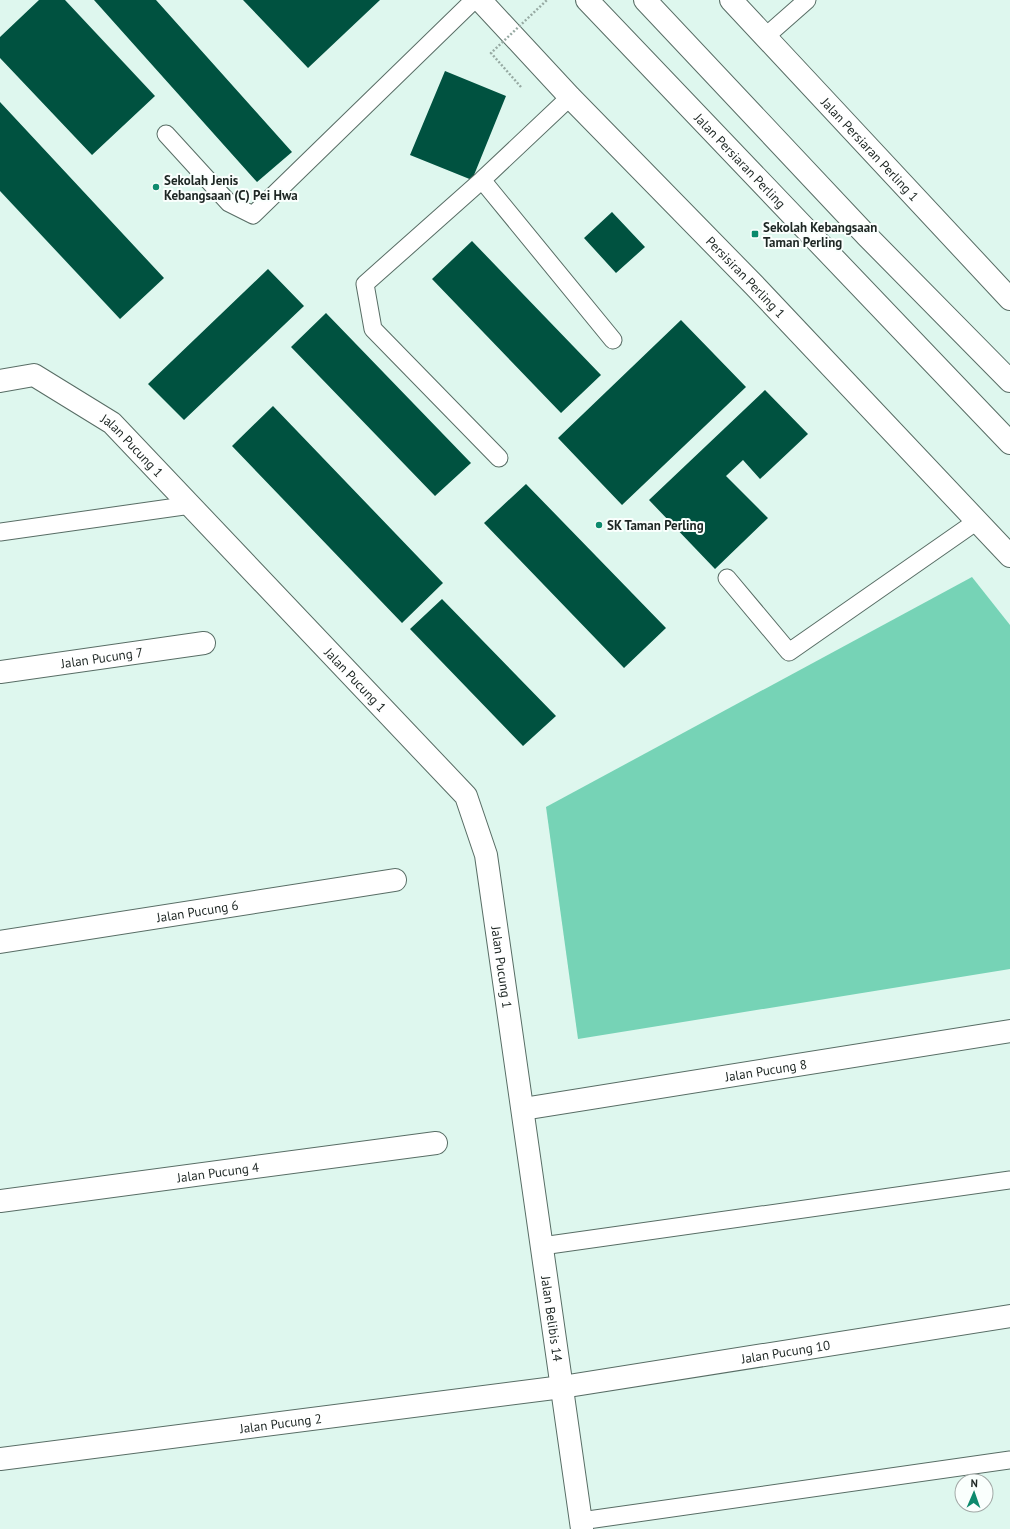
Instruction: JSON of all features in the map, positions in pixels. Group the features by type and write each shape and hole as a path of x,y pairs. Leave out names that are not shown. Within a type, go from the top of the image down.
{"street":[{"name":"Persisiran Perling 1","path":"480,0 570,97 754,285 1010,556"},
{"name":"Jalan Persiaran Perling","path":"587,0 1010,443"},
{"path":"645,0 866,235 1010,381"},
{"name":"Jalan Persiaran Perling 1","path":"730,0 1010,299"},
{"name":"Jalan Pucung 1","path":"0,381 34,375 112,423 466,796 486,855 523,1109"},
{"name":"Jalan Pucung 7","path":"0,672 204,643"},
{"name":"Jalan Pucung 6","path":"0,942 394,880"},
{"name":"Jalan Pucung 8","path":"523,1109 1010,1032"},
{"name":"Jalan Belibis 14","path":"523,1109 581,1525"},
{"name":"Jalan Pucung 4","path":"0,1201 436,1143"},
{"name":"Jalan Pucung 10","path":"562,1387 1010,1316"},
{"name":"Jalan Pucung 2","path":"0,1460 562,1387"}],"lane":[{"path":"166,134 229,203 253,215 474,0"},
{"path":"765,37 807,0"},
{"path":"500,458 373,329 364,284 482,180 570,97"},
{"path":"482,180 613,340"},
{"path":"0,532 191,505"},
{"path":"727,578 789,652 977,521"},
{"path":"542,1246 1010,1180"},
{"path":"581,1525 1010,1460"}],"path":[{"path":"521,87 491,54 547,0"}],"green space":[{"path":"972,577 1010,625 1010,969 578,1039 546,807"}],"building":[{"path":"39,0 65,0 155,96 92,155 0,58 0,37"},
{"path":"94,0 156,0 292,152 257,182"},
{"path":"243,0 380,0 308,68"},
{"path":"445,71 506,96 472,180 410,155"},
{"path":"0,102 164,278 120,319 0,191"},
{"path":"612,212 645,247 616,273 584,238"},
{"path":"472,241 601,375 561,413 432,279"},
{"path":"268,269 304,306 184,420 148,384"},
{"path":"326,313 471,463 435,496 291,347"},
{"path":"681,320 746,387 622,505 558,438"},
{"path":"765,390 808,434 760,479 743,460 726,476 768,518 715,569 649,500"},
{"path":"273,406 443,583 402,623 232,446"},
{"path":"526,484 666,628 624,668 484,523"},
{"path":"442,599 556,716 523,746 410,629"}],"place":[{"name":"Sekolah Jenis Kebangsaan (C) Pei Hwa","path":"156,187"},
{"name":"Sekolah Kebangsaan Taman Perling","path":"755,234"},
{"name":"SK Taman Perling","path":"599,525"}]}
